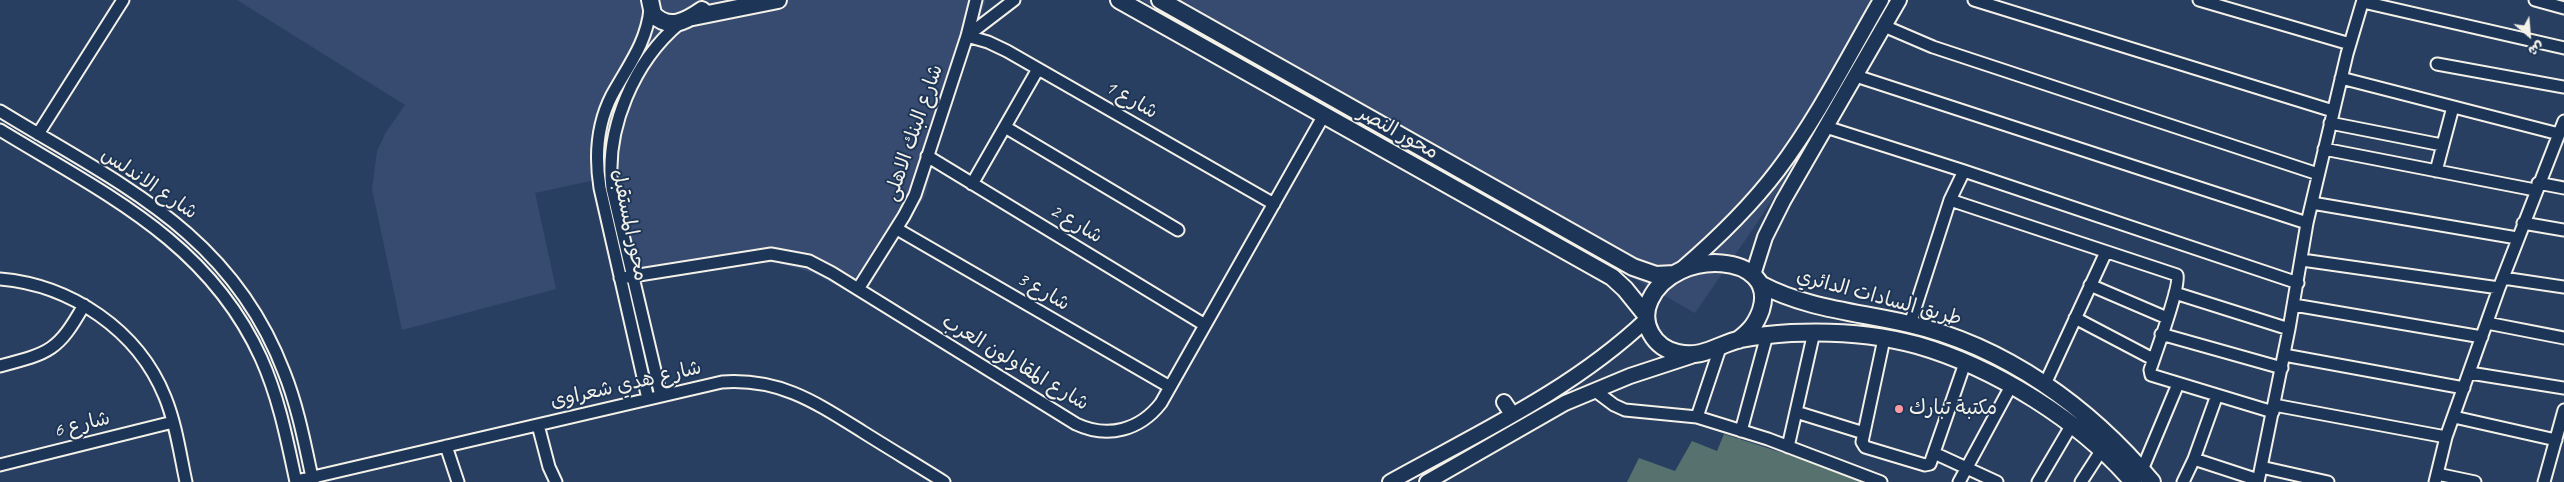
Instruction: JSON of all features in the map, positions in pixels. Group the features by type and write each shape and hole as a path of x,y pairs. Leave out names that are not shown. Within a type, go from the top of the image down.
{"highway":[{"path":"687,20 706,7 710,0"},
{"path":"648,3 662,21 687,20 778,0"},
{"name":"محور النصر","path":"1119,0 1612,277 1625,289 1646,318"},
{"name":"محور النصر","path":"1160,0 1633,267 1656,275 1677,272"},
{"path":"1709,262 1740,268 1756,279 1762,305 1758,319 1752,330 1738,340 1720,348 1701,353 1678,353 1665,348 1650,333 1646,318 1653,294 1677,272 1693,265 1709,262"},
{"name":"طريق السادات الدائري","path":"1756,279 1792,299 1839,312 1910,324 1980,349 2045,384 2106,432 2136,479"},
{"path":"1838,334 1830,324 1832,316 1839,312"},
{"name":"طريق السادات الدائري","path":"1738,340 1767,335 1814,332 1884,339 1916,345 1965,363 2011,386 2071,426 2136,479"}],"main road":[{"path":"1677,272 1726,229 1763,188 1805,131 1881,0"},
{"path":"1756,279 1765,237 1783,201 1899,0"},
{"path":"1763,188 1783,201"},
{"path":"1390,482 1508,408 1591,367 1646,318"},
{"path":"1427,482 1544,414 1594,390 1653,367 1701,353"}],"street":[{"path":"38,134 123,0"},
{"name":"شارع البنك الاهلى","path":"858,289 915,195 967,36 976,0"},
{"path":"967,36 1014,0"},
{"path":"1974,0 2333,111"},
{"path":"2199,0 2350,44"},
{"path":"2535,0 2564,8"},
{"path":"2194,459 2258,481 2294,305 2307,223 2341,78 2363,1 2564,48"},
{"name":"محور المستقبل","path":"648,3 644,40 611,97 598,140 598,176 648,399"},
{"name":"محور المستقبل","path":"661,396 612,188 612,143 624,104 649,57 662,39 687,20"},
{"path":"1884,26 1933,47 2318,174"},
{"name":"شارع 1","path":"967,36 998,46 1274,204"},
{"path":"2437,64 2564,87"},
{"path":"972,184 1038,68"},
{"path":"1856,76 2307,223"},
{"path":"2341,78 2559,134"},
{"path":"2436,171 2453,107"},
{"name":"شارع الاندلس","path":"0,111 169,216 203,246 229,276 255,312 282,365 292,394 313,480"},
{"name":"شارع المقاولون العرب","path":"620,278 771,254 809,261 858,289 1084,428 1109,432 1134,426 1156,410 1324,115"},
{"path":"2475,482 2436,478 2446,437 2501,283 2537,187 2559,146 2559,134 2564,121"},
{"path":"2330,123 2442,145"},
{"path":"1004,127 1178,230"},
{"path":"1826,128 1964,171 2298,283"},
{"name":"شارع الاندلس","path":"0,130 141,216 176,243 206,273 241,321 261,358 276,399 296,482"},
{"path":"2324,149 2436,171 2537,187 2564,188"},
{"name":"شارع 2","path":"927,156 1206,325"},
{"path":"1910,324 1950,200 1964,171"},
{"path":"1950,200 2177,275 2175,293 2153,359 2150,370 2151,375 2217,395 2274,409 2446,437"},
{"path":"2312,204 2518,238"},
{"path":"2523,223 2564,230"},
{"name":"شارع 3","path":"896,229 1170,387"},
{"path":"2045,384 2106,252"},
{"path":"2302,260 2501,283 2564,287"},
{"path":"0,279 44,287 84,305 117,329 145,360 165,396 173,422 186,482"},
{"path":"2090,285 2167,318"},
{"path":"2175,293 2289,329"},
{"path":"0,366 37,356 54,348 67,335 84,305"},
{"path":"2294,305 2482,338"},
{"path":"2075,318 2153,359"},
{"path":"2487,323 2564,338"},
{"path":"1788,447 1814,332"},
{"path":"2162,334 2282,368"},
{"path":"1741,431 1767,335"},
{"path":"1884,339 1862,446 1925,465 1930,464 1965,363"},
{"path":"1697,417 1720,348"},
{"path":"2284,355 2464,388"},
{"path":"2470,373 2564,388"},
{"name":"شارع هدي شعراوى","path":"296,482 313,480 446,446 722,382 752,382 781,387 815,402 944,482"},
{"path":"2136,479 2178,384"},
{"path":"1959,482 2011,386"},
{"path":"1594,390 1614,405 1625,410 1697,417 1788,447 1881,482"},
{"path":"2182,482 2194,459 2217,395"},
{"path":"2544,482 2564,410"},
{"path":"1796,412 1864,433"},
{"path":"2454,416 2556,440"},
{"name":"شارع 6","path":"0,465 173,422"},
{"path":"538,425 549,467 556,482"},
{"path":"2038,482 2071,426"},
{"path":"446,446 458,482"},
{"path":"2081,482 2101,451"},
{"path":"1934,453 1997,482"},
{"path":"2261,467 2328,482"},
{"path":"179,482 183,468"}],"shaded area":[{"path":"237,0 986,0 938,143 926,194 862,299 813,273 778,263 747,263 705,268 631,285 605,178 535,193 556,289 402,330 372,189 377,151 386,132 405,105"},
{"path":"1142,0 1891,0 1806,148 1695,313"}],"green space":[{"path":"1724,434 1820,465 1861,482 1627,482 1639,458 1675,471 1692,441 1717,451"}],"place":[{"name":"مكتبة تبارك","path":"1899,409"}]}
